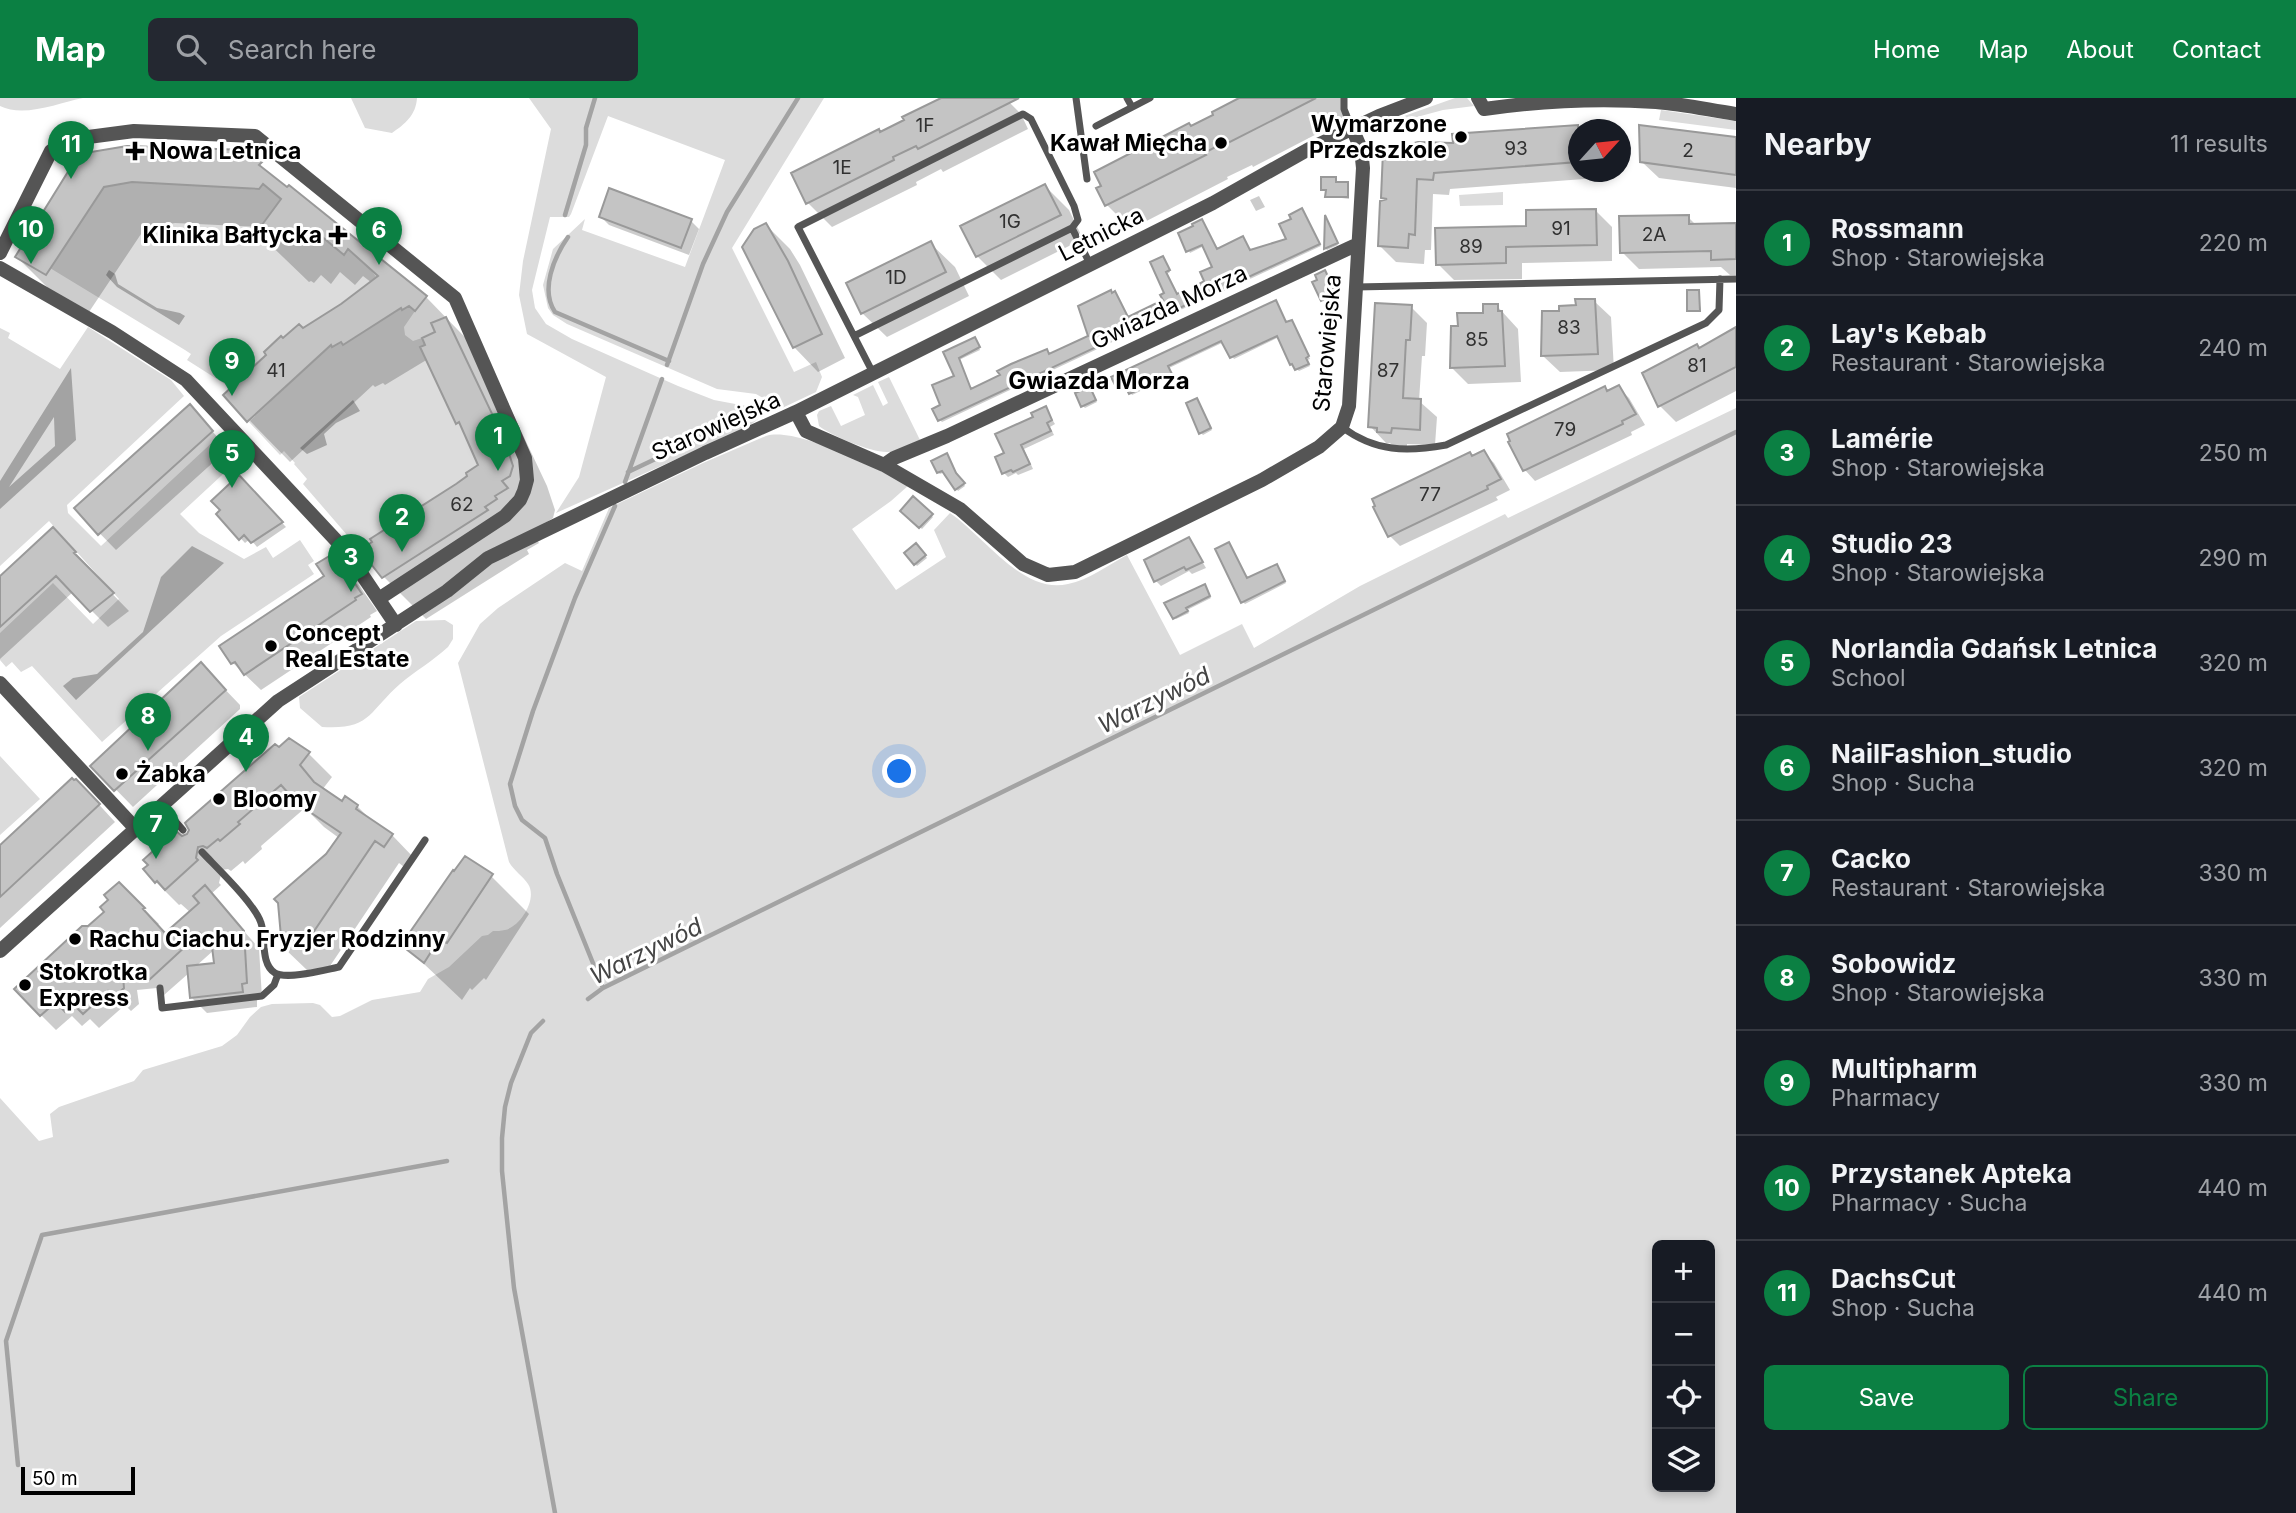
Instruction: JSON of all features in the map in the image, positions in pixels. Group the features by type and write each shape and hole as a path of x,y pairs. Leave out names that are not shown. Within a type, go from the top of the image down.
{"street":[{"name":"Letnicka","path":"796,412 1091,265 1352,128 1426,98"},
{"path":"1478,98 1483,110 1563,102 1620,100 1736,114"},
{"name":"Starowiejska","path":"0,951 278,701 447,591 488,558 796,412 806,431 884,465 960,509 1023,564 1040,573 1062,575 1075,572 1262,480 1319,447 1342,427 1349,407 1363,168 1361,149 1352,128"},
{"path":"0,253 51,151 64,141 134,131 251,135 455,298 522,446 527,480 520,500 505,516 380,598"},
{"name":"Gwiazda Morza","path":"884,465 894,458 1358,244"},
{"path":"0,268 101,326 186,380 346,551 396,625"},
{"path":"0,683 136,829"}],"lane":[{"path":"1076,98 1087,179"},
{"path":"1127,98 1132,107"},
{"path":"1096,126 1150,98"},
{"path":"1344,98 1344,109 1352,128"},
{"path":"854,336 1072,228 1077,220 1071,199 1026,114 798,227 873,374"},
{"path":"1072,228 1091,265"},
{"path":"1342,427 1375,447 1426,449 1446,444 1706,323 1719,310 1720,279"},
{"path":"1356,287 1736,279"},
{"path":"161,805 183,830"},
{"path":"202,852 257,914 263,931 267,964 278,974 287,976 339,967 425,840"},
{"path":"160,988 162,1008 261,996 274,985 278,974"}],"shaded area":[{"path":"0,98 83,98 20,111 0,106"},
{"path":"351,98 417,98 409,118 392,133 365,128"},
{"path":"529,98 824,98 732,248 794,372 816,362 822,377 816,392 780,409 775,409 756,394 717,389 567,324 553,315 548,308 543,285 553,249 585,219 582,230 685,267 725,160 608,116 571,214 569,217 550,217 532,290 535,308 546,324 572,339 678,386 714,400 746,406 757,411 759,415 748,427 556,513 579,477 606,377 527,334 519,295 523,261 551,129"},
{"path":"1455,98 1467,98 1474,106 1443,110 1391,124 1390,121"},
{"path":"1661,110 1736,121 1736,130 1659,120"},
{"path":"271,174 281,199 256,233 272,243 278,235 289,244 300,231 322,233 325,239 343,254 349,249 376,277 348,300 319,318 329,335 332,347 341,342 343,344 367,330 365,327 371,327 400,307 402,310 409,306 415,311 404,327 405,335 413,341 422,338 425,345 421,347 478,465 466,473 468,477 456,483 457,486 371,539 372,542 360,550 303,484 307,479 295,463 284,451 280,455 249,422 321,354 313,339 299,324 264,352 266,355 246,373 243,381 240,379 231,388 187,360 191,354 185,350 50,268 90,203 93,204 101,185 132,182 258,190"},
{"path":"1503,192 1503,205 1460,206 1459,195"},
{"path":"109,270 115,274 118,284 157,308 185,316 179,325 117,287 106,275"},
{"path":"88,327 171,380 184,396 67,505 68,513 101,546 218,437 218,444 235,463 180,514 199,533 244,559 266,547 273,558 300,540 314,561 308,565 314,574 221,636 102,742 32,666 21,672 12,662 6,667 0,660 0,633 53,583 93,624 119,599 49,521 0,566 0,328 10,333 8,338 60,369"},
{"path":"71,368 76,440 0,509 0,481","holes":["54,417 55,446 9,487"]},
{"path":"889,377 920,440 904,448 881,452 852,443 819,426 819,411 831,406 841,426 865,415 858,397 853,395 873,385 883,406 888,403 878,382"},
{"path":"353,400 360,411 336,423 324,434 327,445 307,454 300,448"},
{"path":"1736,408 1736,1513 0,1513 0,1098 39,1141 53,1137 50,1114 59,1107 134,1081 143,1070 222,1046 237,1035 261,1007 272,1004 313,1003 320,1005 332,1017 340,1016 372,1000 420,992 428,979 449,967 482,936 511,928 516,924 526,912 531,897 530,890 526,881 509,862 458,663 480,624 498,608 565,563 582,571 609,508 766,436 797,437 838,451 909,485 852,529 896,590 946,557 934,530 950,513 1020,572 1035,581 1051,585 1068,584 1083,579 1127,555 1180,655 1242,624 1254,648 1360,586 1505,514 1508,518"},
{"path":"192,546 224,563 76,700 63,686 73,678 97,674 143,632 161,577"},
{"path":"445,620 453,625 453,639 448,647 400,684 360,722 322,727 300,708 299,697 416,621"},
{"path":"0,756 40,799 0,835"}],"building":[{"path":"941,98 1019,98 918,149 916,146 893,157 894,160 806,204 791,173 879,129 880,132 904,120 902,117"},
{"path":"1239,98 1316,98 1228,143 1227,141 1204,153 1206,155 1105,206 1096,188 1101,186 1094,172 1189,123 1191,126 1213,115 1212,112"},
{"path":"1639,125 1736,137 1736,175 1640,162"},
{"path":"1568,126 1568,163 1434,173 1433,180 1417,179 1415,235 1409,234 1408,248 1378,246 1380,201 1387,199 1381,198 1383,151 1418,142 1453,143 1452,134"},
{"path":"127,146 247,150 262,162 259,165 287,187 289,185 427,296 415,311 409,306 402,310 401,308 343,345 341,342 332,347 331,345 247,422 223,395 266,355 264,352 281,336 283,338 299,324 303,328 378,276 348,249 344,255 321,236 313,245 298,232 289,244 278,235 272,243 267,242 256,233 281,199 263,184 259,189 132,182 104,187 46,275 15,257 74,162 73,155"},
{"path":"1321,177 1336,177 1336,182 1348,182 1348,197 1325,197 1326,190 1321,190"},
{"path":"1045,184 1061,215 976,257 960,226"},
{"path":"609,188 692,219 681,248 599,217"},
{"path":"1302,208 1320,244 1205,297 1199,284 1204,281 1200,272 1212,267 1202,245 1186,252 1178,233 1202,219 1217,249 1243,236 1250,250 1286,239 1279,224 1291,219 1289,215"},
{"path":"1596,209 1597,245 1506,247 1506,263 1436,265 1435,228 1526,226 1526,210"},
{"path":"1325,215 1338,243 1324,249"},
{"path":"1689,215 1689,224 1736,223 1736,259 1711,260 1711,251 1620,253 1619,216"},
{"path":"766,223 788,261 822,334 793,348 742,247 754,229"},
{"path":"931,241 946,272 861,314 846,283"},
{"path":"1163,256 1170,270 1166,272 1186,305 938,421 932,409 940,405 932,385 954,376 943,352 975,337 980,347 959,358 971,389 1000,375 997,371 1011,364 1047,349 1049,354 1088,336 1078,306 1111,290 1112,293 1115,291 1128,317 1163,300 1160,295 1164,293 1150,262"},
{"path":"1325,270 1336,294 1321,301 1312,282 1317,280 1315,275"},
{"path":"1687,290 1699,290 1700,311 1687,311"},
{"path":"1575,299 1595,299 1598,354 1541,356 1542,311 1559,311 1559,306 1576,305"},
{"path":"1276,300 1286,322 1292,320 1309,356 1306,358 1309,364 1295,370 1277,336 1230,358 1221,341 1168,366 1172,374 1129,394 1125,386 1117,389 1111,377"},
{"path":"1375,303 1412,305 1410,340 1406,340 1403,398 1421,399 1420,430 1392,428 1391,433 1377,432 1377,428 1368,427"},
{"path":"1483,304 1498,304 1498,311 1502,311 1505,366 1450,368 1451,326 1458,326 1457,313 1483,313"},
{"path":"446,317 505,441 513,466 510,476 502,481 508,488 495,496 497,499 485,507 488,510 382,578 360,550 372,542 370,539 456,484 478,465 420,347 425,345 422,338 435,332 431,323"},
{"path":"1736,327 1736,367 1658,407 1642,373 1697,344 1699,348"},
{"path":"1619,385 1636,414 1622,421 1623,424 1523,471 1508,442 1510,441 1507,434 1605,386 1607,391"},
{"path":"1090,387 1096,400 1081,407 1075,393"},
{"path":"1197,398 1211,428 1199,434 1186,403"},
{"path":"190,404 213,431 98,535 74,508"},
{"path":"1046,406 1052,420 1047,423 1051,431 1021,445 1030,464 1002,474 995,457 1004,453 995,434 1033,417 1031,413"},
{"path":"1484,450 1501,479 1487,486 1488,489 1388,537 1373,507 1375,506 1372,499 1470,452 1472,456"},
{"path":"947,453 956,473 965,483 955,490 942,471 937,473 931,461"},
{"path":"239,475 283,522 251,543 244,535 239,540 216,514 220,510 211,501"},
{"path":"913,496 933,514 919,528 900,511"},
{"path":"53,527 76,552 74,553 114,593 90,612 56,576 0,627 0,576"},
{"path":"1189,537 1203,562 1186,570 1184,567 1154,582 1144,560"},
{"path":"1229,542 1247,578 1277,564 1285,581 1241,603 1215,549"},
{"path":"916,543 926,555 914,565 904,553"},
{"path":"331,555 339,568 343,566 362,594 244,675 235,662 231,664 219,646 324,576 316,564"},
{"path":"1205,584 1210,596 1186,608 1188,611 1173,619 1164,603"},
{"path":"201,662 226,690 114,791 90,766"},
{"path":"289,738 310,752 300,765 314,782 342,801 345,796 358,805 356,809 393,834 384,847 375,841 304,946 282,948 278,903 274,899 326,854 341,833 298,804 281,785 220,841 218,839 207,848 198,847 198,860 165,890 143,869 148,865 143,860 176,831 182,836 187,834 187,821 275,744 279,747"},
{"path":"72,778 100,804 0,897 0,845"},
{"path":"465,856 493,874 447,943 434,953 431,952 424,963 401,945"},
{"path":"119,882 165,933 199,903 193,896 205,885 244,931 247,983 242,984 243,992 190,998 187,966 214,963 212,947 200,933 148,981 147,973 123,976 124,988 114,997 108,991 83,1014 74,1005 65,1012 56,1002 40,1016 14,989 82,926 88,926 104,912 100,907 108,900 104,895"}],"waterway":[{"path":"565,215 586,145 586,128 595,98"},
{"path":"667,365 703,264 727,212 798,98"},
{"path":"568,237 558,254 549,284 555,312 669,361"},
{"path":"625,482 662,379"},
{"path":"628,472 750,414"},
{"name":"Warzywód","path":"588,999 603,988 1736,432"},
{"path":"603,988 545,838 522,820 515,806 510,784 533,711 575,598 615,506"},
{"name":"Warzywód","path":"543,1021 531,1033 511,1083 505,1107 502,1171 514,1288 555,1513"},
{"path":"18,1465 6,1341 42,1235 447,1161"}],"place":[{"name":"Wymarzone Przedszkole","path":"1461,137"},
{"name":"Kawał Mięcha","path":"1221,143"},
{"name":"Nowa Letnica","path":"135,151"},
{"name":"DachsCut","path":"71,179"},
{"name":"Klinika Bałtycka","path":"338,235"},
{"name":"Przystanek Apteka","path":"31,264"},
{"name":"NailFashion_studio","path":"379,265"},
{"name":"Multipharm","path":"232,396"},
{"name":"Rossmann","path":"498,471"},
{"name":"Norlandia Gdańsk Letnica","path":"232,488"},
{"name":"Lay's Kebab","path":"402,552"},
{"name":"Lamérie","path":"351,592"},
{"name":"Concept Real Estate","path":"271,646"},
{"name":"Sobowidz","path":"148,751"},
{"name":"Studio 23","path":"246,772"},
{"name":"Żabka","path":"122,774"},
{"name":"Bloomy","path":"219,799"},
{"name":"Cacko","path":"156,859"},
{"name":"Rachu Ciachu. Fryzjer Rodzinny","path":"75,939"},
{"name":"Stokrotka Express","path":"25,985"}],"district":[{"name":"Gwiazda Morza","path":"1099,380"}]}
